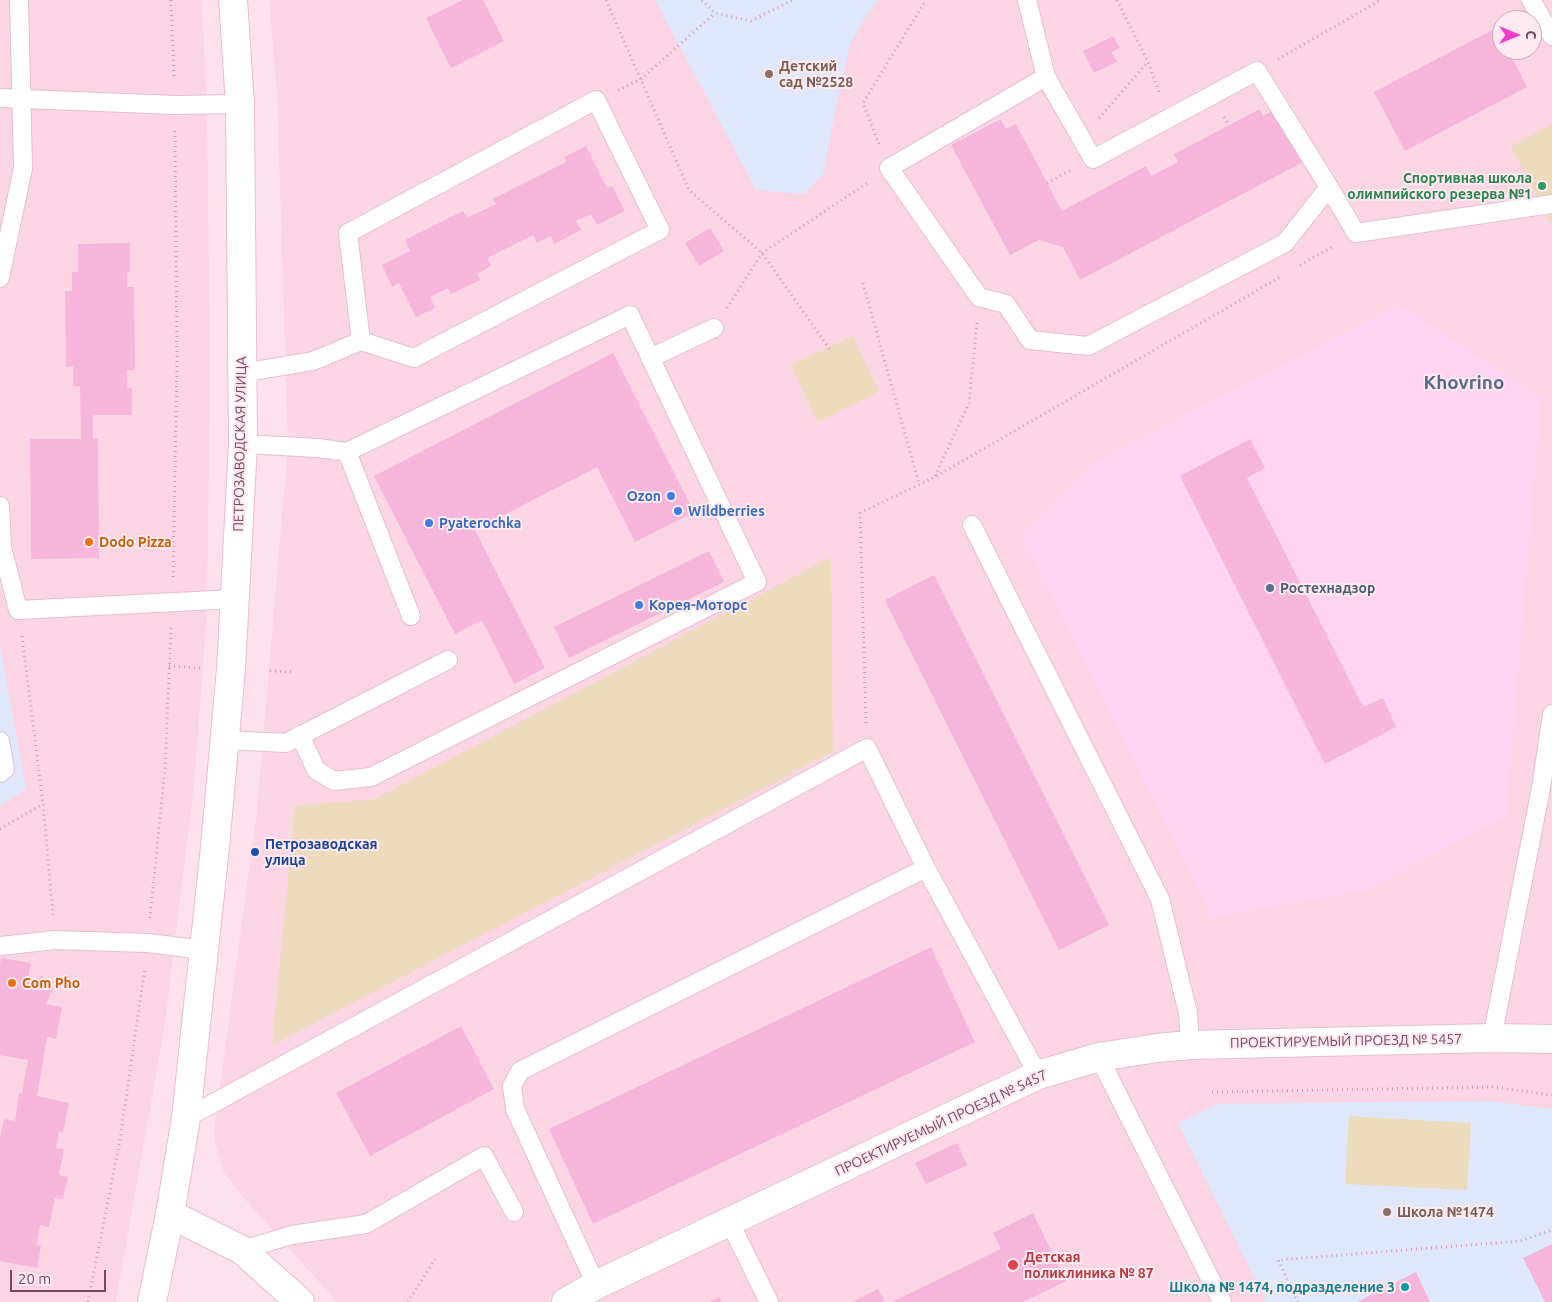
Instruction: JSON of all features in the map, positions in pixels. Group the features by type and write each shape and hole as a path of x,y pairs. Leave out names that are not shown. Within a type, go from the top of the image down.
{"main road":[{"name":"ПЕТРОЗАВОДСКАЯ УЛИЦА","path":"152,1302 170,1214 186,1118 225,740 235,599 243,444 240,104 233,0"},
{"name":"ПРОЕКТИРУЕМЫЙ ПРОЕЗД № 5457","path":"566,1302 596,1285 730,1223 1038,1075 1099,1057 1190,1045 1492,1038 1552,1039"},
{"path":"170,1214 242,1250 300,1302"}],"lane":[{"path":"0,278 23,168 19,0"},
{"path":"1027,0 1046,77 1093,159 1257,71 1356,233 1552,204"},
{"path":"1530,0 1552,36"},
{"path":"1046,77 889,168 979,297 1006,304 1030,340 1088,346 1285,243 1329,186"},
{"path":"0,98 175,105 240,104"},
{"path":"242,373 314,361 361,341 414,358 660,230 596,100 348,233 361,341"},
{"path":"243,444 318,448 347,452 630,315 757,582 371,777 334,781 316,770 300,736"},
{"path":"650,358 714,328"},
{"path":"347,452 412,616"},
{"path":"0,506 2,547 18,610 235,599"},
{"path":"972,525 1160,899 1188,1013 1190,1045"},
{"path":"225,740 286,743 448,660"},
{"path":"1492,1038 1541,788 1552,714"},
{"path":"0,741 5,769 0,772"},
{"path":"186,1118 867,748 926,868 1038,1075"},
{"path":"596,1285 515,1108 512,1086 520,1071 926,868"},
{"path":"0,946 55,940 148,943 204,950"},
{"path":"1099,1057 1222,1302"},
{"path":"242,1250 292,1235 366,1224 484,1156 514,1212"},
{"path":"730,1223 769,1302"}],"path":[{"path":"88,1302 120,1140 148,943 165,768 172,602 177,363 175,105 171,0"},
{"path":"606,0 689,190 762,253 831,351"},
{"path":"702,0 715,13 751,21 793,0"},
{"path":"714,328 762,253 889,168 863,103 926,0"},
{"path":"1117,0 1148,62 1170,118"},
{"path":"1257,71 1381,0"},
{"path":"596,100 641,79 715,13"},
{"path":"1081,139 1148,62"},
{"path":"1296,268 1356,233"},
{"path":"867,748 860,513 935,477 1287,273"},
{"path":"864,284 919,484"},
{"path":"935,477 969,403 979,297"},
{"path":"18,610 42,804 55,940"},
{"path":"169,666 203,668"},
{"path":"270,671 294,672"},
{"path":"0,829 42,804"},
{"path":"1212,1092 1493,1086 1552,1095"},
{"path":"1298,1302 1278,1260 1520,1241 1552,1230"},
{"path":"408,1302 435,1259"}],"shaded area":[{"path":"0,0 202,0 207,109 210,367 207,613 194,785 165,1024 116,1302 0,1302"},
{"path":"269,0 1552,0 1552,1302 337,1302 243,1197 224,1173 216,1147 214,1131 257,810 288,445 277,94"},
{"name":"Детский сад №2528","path":"655,0 878,0 864,19 850,45 823,174 805,194 756,190"},
{"name":"Спортивная школа олимпийского резерва №1","path":"1552,124 1552,226 1511,146"},
{"path":"1399,304 1541,398 1506,817 1363,891 1212,917 1020,536 1096,461"},
{"path":"853,336 879,392 817,422 791,365"},
{"path":"831,557 833,752 272,1045 295,806 375,799"},
{"path":"0,646 26,789 0,806"},
{"name":"Школа №1474","path":"1488,1101 1552,1109 1552,1302 1266,1302 1178,1123 1217,1104"},
{"path":"1349,1116 1471,1123 1467,1190 1345,1184"}],"building":[{"path":"463,0 483,0 504,41 451,68 426,18"},
{"path":"1492,30 1492,60 1513,60 1527,87 1405,151 1374,92"},
{"path":"1113,36 1120,48 1111,52 1117,62 1094,73 1083,51"},
{"path":"1260,109 1263,116 1276,109 1303,162 1080,280 1063,247 1039,240 1010,255 951,145 1001,119 1006,129 1016,124 1062,211 1146,166 1151,176 1178,162 1174,154"},
{"path":"586,146 607,188 612,186 625,211 597,225 591,214 576,221 581,230 554,244 551,236 537,243 533,235 487,258 491,266 477,274 480,280 451,294 448,288 430,297 435,308 416,317 399,283 392,287 382,265 410,251 405,240 463,211 467,218 496,204 493,199 566,162 564,157"},
{"path":"710,228 724,251 699,266 685,243"},
{"path":"130,243 130,272 127,272 127,287 134,287 135,370 127,370 127,388 132,388 132,415 93,415 93,439 98,439 99,558 31,559 30,439 81,439 80,386 73,386 73,366 66,367 65,291 72,291 72,272 78,272 78,244"},
{"path":"613,353 694,512 635,542 597,467 475,530 545,668 514,684 482,620 455,634 374,476"},
{"name":"Ростехнадзор","path":"1250,439 1265,468 1247,478 1363,707 1383,698 1396,727 1325,764 1180,476"},
{"name":"Корея-Моторс","path":"709,551 724,582 569,658 554,627"},
{"path":"934,575 1109,925 1059,950 885,600"},
{"path":"931,947 975,1042 593,1224 549,1129"},
{"path":"1,958 31,963 28,979 36,980 42,975 53,989 46,1004 62,1007 56,1039 47,1037 37,1096 69,1103 63,1132 59,1132 56,1148 64,1149 59,1175 68,1177 63,1199 55,1198 49,1227 40,1225 37,1245 41,1246 37,1268 0,1261 0,1138 4,1119 15,1121 19,1093 22,1093 28,1060 0,1055"},
{"path":"461,1026 494,1089 370,1156 336,1093"},
{"path":"957,1143 967,1165 926,1184 915,1163"},
{"name":"Детская поликлиника № 87","path":"1033,1213 1066,1281 1023,1302 892,1302 1001,1249 993,1233"},
{"path":"1552,1244 1552,1302 1545,1302 1523,1258"},
{"name":"Школа № 1474, подразделение 3","path":"1416,1272 1430,1302 1357,1302"},
{"path":"878,1289 885,1302 852,1302"},
{"path":"719,1297 722,1302 710,1302"}],"place":[{"name":"Детский сад №2528","path":"769,74"},
{"name":"Спортивная школа олимпийского резерва №1","path":"1542,186"},
{"name":"Ozon","path":"671,496"},
{"name":"Wildberries","path":"678,511"},
{"name":"Pyaterochka","path":"429,523"},
{"name":"Dodo Pizza","path":"89,542"},
{"name":"Ростехнадзор","path":"1270,588"},
{"name":"Корея-Моторс","path":"639,605"},
{"name":"Петрозаводская улица","path":"255,852"},
{"name":"Com Pho","path":"12,983"},
{"name":"Школа №1474","path":"1387,1212"},
{"name":"Детская поликлиника № 87","path":"1013,1265"},
{"name":"Школа № 1474, подразделение 3","path":"1405,1287"}],"district":[{"name":"Khovrino","path":"1464,383"}]}
